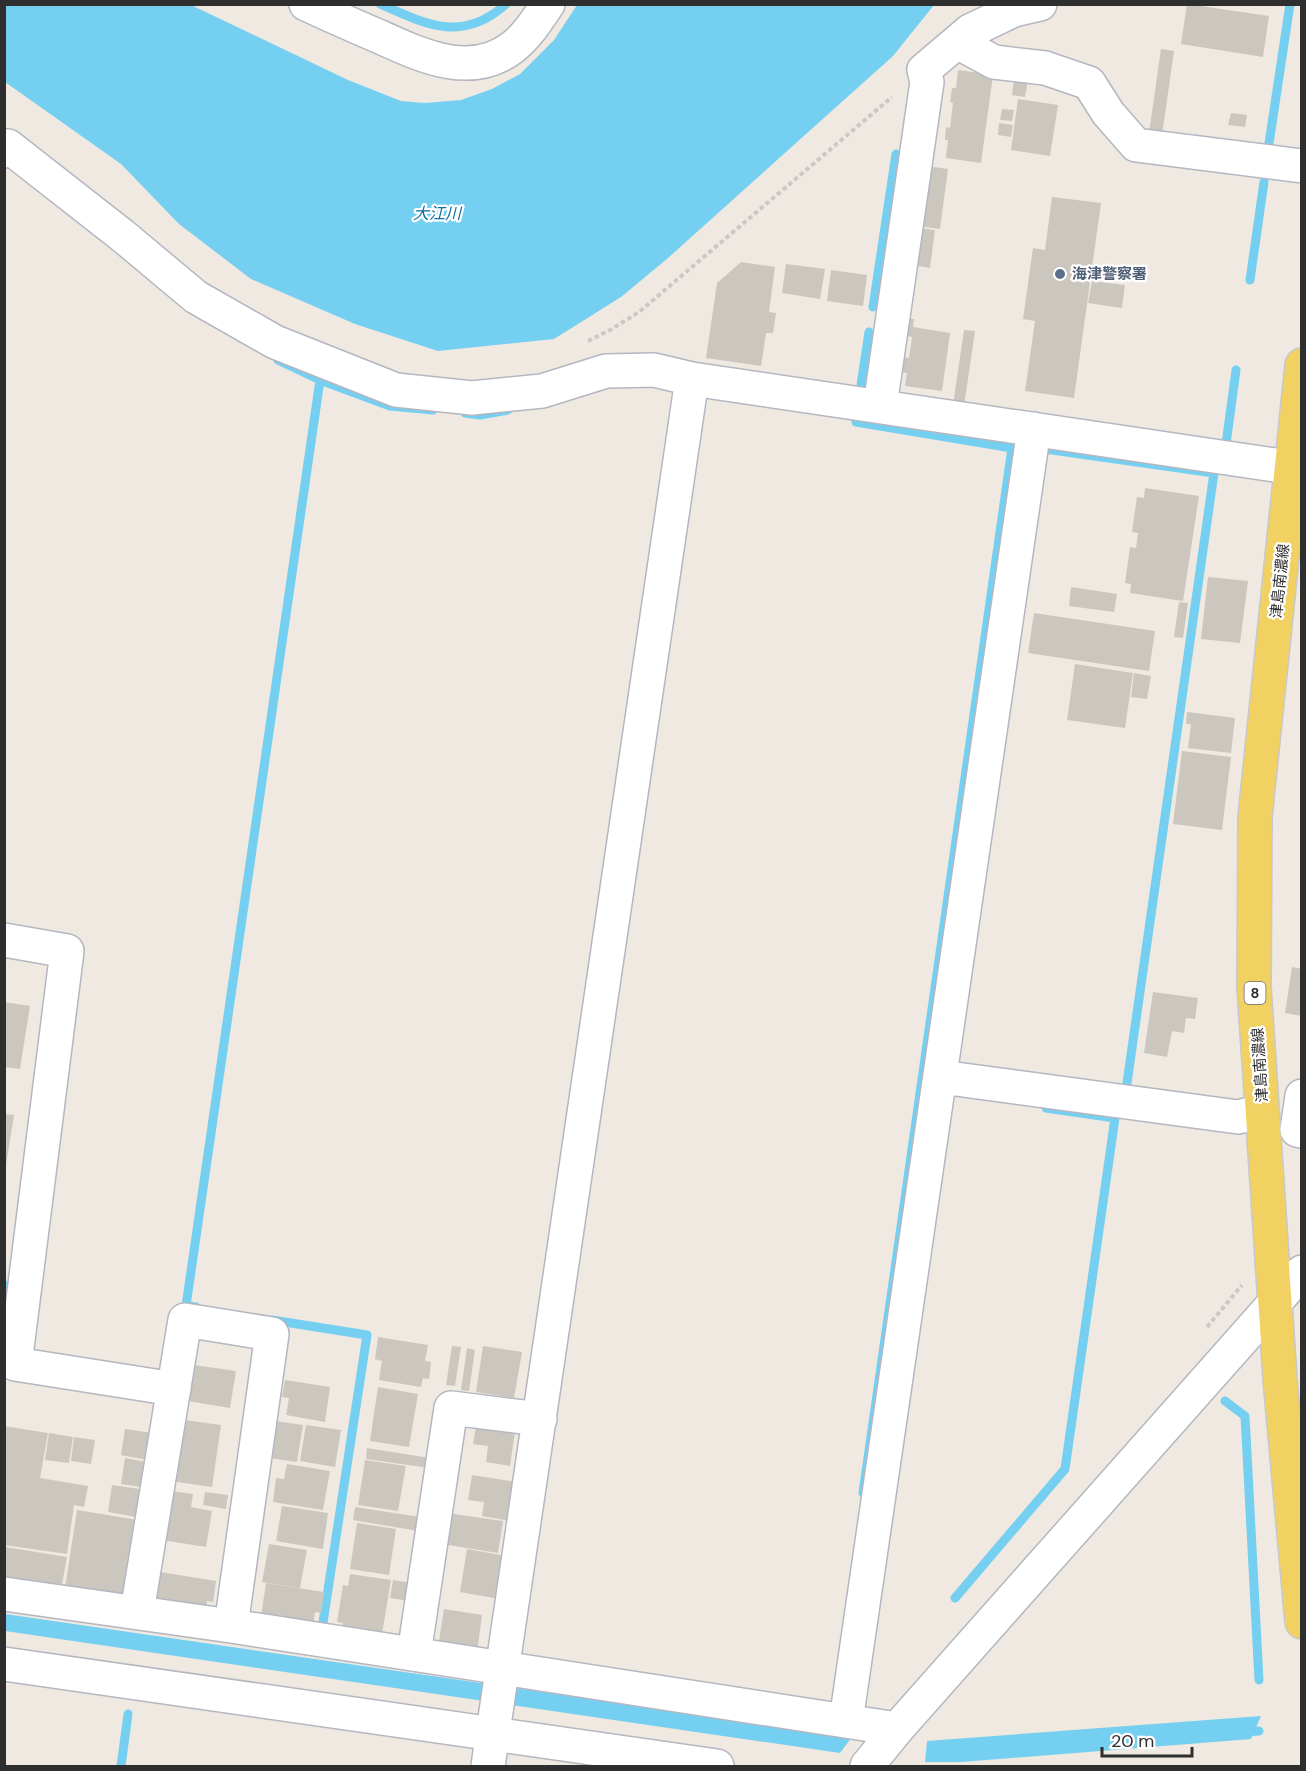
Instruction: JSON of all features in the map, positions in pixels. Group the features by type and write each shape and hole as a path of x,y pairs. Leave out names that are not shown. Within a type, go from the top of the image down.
{"main road":[{"name":"津島南濃線","path":"1302,365 1297,468 1255,817 1254,987 1275,1303 1302,1622"}],"street":[{"path":"306,4 419,54 450,63 473,64 512,48 530,31 548,4"},
{"path":"880,406 927,82 924,70 970,31 1014,10 1040,4"},
{"path":"957,42 994,62 1045,68 1089,83 1108,114 1136,145 1302,166"},
{"path":"6,147 123,236 196,297 275,342 396,390 472,398 542,391 606,371 654,370 692,379 1297,468"},
{"path":"488,1767 692,379"},
{"path":"846,1721 1034,429"},
{"path":"4,940 67,951 15,1364 174,1389"},
{"path":"941,1077 1238,1117 1262,1111"},
{"path":"1302,1096 1297,1130 1302,1131"},
{"path":"867,1767 897,1729 1302,1272"},
{"path":"137,1612 185,1320 272,1334 231,1626"},
{"path":"414,1654 451,1408 540,1419"},
{"path":"4,1594 414,1654 502,1675 897,1729"},
{"path":"4,1664 495,1724 717,1767"}],"path":[{"path":"586,342 639,312 924,70"}],"water":[{"name":"大江川","path":"5,4 191,5 348,80 401,101 425,103 461,100 492,89 520,74 554,40 577,5 934,5 893,56 668,258 621,297 554,339 438,351 355,324 251,279 179,224 121,164 5,82"},
{"path":"5,1614 852,1737 840,1753 5,1631"},
{"path":"1261,1716 1251,1739 961,1762 925,1762 927,1741"}],"building":[{"path":"1187,4 1269,16 1263,57 1181,44"},
{"path":"1161,49 1174,51 1162,135 1149,133"},
{"path":"958,70 993,75 981,163 946,158 948,140 945,140 946,127 950,128 953,103 950,102 952,88 956,88"},
{"path":"1014,79 1028,81 1025,97 1012,95"},
{"path":"1018,99 1058,105 1050,156 1011,150"},
{"path":"1002,109 1014,110 1012,121 1000,120"},
{"path":"1231,113 1247,115 1245,127 1228,125"},
{"path":"999,123 1013,125 1011,137 998,135"},
{"path":"927,166 948,169 940,229 918,226"},
{"path":"1052,197 1101,203 1074,398 1025,391 1035,321 1023,319 1033,248 1045,250"},
{"path":"918,228 935,230 930,268 913,265"},
{"path":"741,262 775,267 769,312 776,313 773,333 766,333 761,366 706,358 717,283"},
{"path":"786,264 825,269 820,299 782,293"},
{"path":"831,270 867,275 863,306 827,301"},
{"path":"1092,281 1125,285 1122,308 1088,303"},
{"path":"903,318 914,319 913,327 950,333 942,391 905,386 907,373 898,372 900,357 909,358 912,337 900,335"},
{"path":"964,330 975,331 964,406 953,405"},
{"path":"1145,488 1199,496 1183,601 1130,593 1131,584 1125,583 1130,547 1136,548 1138,533 1132,532 1137,497 1144,498"},
{"path":"1208,577 1248,581 1240,643 1201,639"},
{"path":"1071,587 1117,594 1114,612 1069,606"},
{"path":"1179,602 1188,603 1183,638 1174,637"},
{"path":"1034,613 1155,631 1149,671 1028,653"},
{"path":"1075,664 1133,673 1125,728 1067,720"},
{"path":"1134,673 1151,676 1147,699 1131,697"},
{"path":"1187,712 1235,718 1231,753 1188,748 1191,724 1186,724"},
{"path":"1182,751 1231,757 1222,830 1173,824"},
{"path":"1292,967 1302,969 1302,1016 1285,1013"},
{"path":"1153,992 1198,998 1195,1019 1186,1018 1184,1033 1172,1031 1167,1057 1144,1053"},
{"path":"4,1002 30,1006 20,1069 4,1067"},
{"path":"4,1114 14,1115 6,1165 4,1165"},
{"path":"378,1337 428,1345 425,1361 431,1362 429,1379 423,1378 421,1387 379,1380 382,1361 375,1359"},
{"path":"452,1346 461,1347 455,1386 446,1385"},
{"path":"483,1346 522,1352 514,1398 476,1392"},
{"path":"467,1348 475,1350 469,1391 461,1390"},
{"path":"194,1365 236,1371 230,1408 188,1401"},
{"path":"285,1380 330,1387 325,1422 286,1415 289,1398 282,1397"},
{"path":"378,1387 418,1394 409,1447 370,1441"},
{"path":"185,1420 221,1425 212,1487 170,1481 178,1437 182,1438"},
{"path":"268,1420 303,1425 297,1462 262,1457"},
{"path":"477,1420 516,1425 510,1466 486,1462 488,1446 473,1444"},
{"path":"306,1425 341,1430 335,1467 300,1461"},
{"path":"4,1426 48,1433 40,1478 88,1486 84,1507 74,1505 67,1554 4,1545"},
{"path":"125,1429 152,1433 148,1460 121,1455"},
{"path":"49,1433 73,1437 69,1463 45,1460"},
{"path":"74,1437 95,1440 91,1464 71,1461"},
{"path":"367,1448 430,1458 429,1468 366,1459"},
{"path":"125,1458 151,1463 147,1488 121,1484"},
{"path":"365,1460 406,1466 398,1511 358,1505"},
{"path":"287,1464 330,1471 323,1510 273,1502 276,1478 284,1479"},
{"path":"472,1475 516,1482 510,1521 482,1516 484,1502 468,1500"},
{"path":"112,1485 140,1489 136,1517 108,1512"},
{"path":"170,1491 193,1494 191,1507 212,1511 206,1547 162,1540"},
{"path":"205,1492 228,1495 226,1509 203,1505"},
{"path":"282,1506 328,1513 323,1549 276,1541"},
{"path":"355,1507 420,1517 418,1531 353,1520"},
{"path":"77,1510 144,1521 131,1599 65,1588"},
{"path":"447,1513 503,1521 498,1553 442,1544"},
{"path":"357,1523 396,1529 389,1575 350,1569"},
{"path":"269,1544 307,1550 300,1588 262,1582"},
{"path":"5,1547 67,1557 60,1595 5,1587"},
{"path":"467,1549 506,1556 499,1599 460,1592"},
{"path":"160,1572 216,1581 213,1602 207,1601 205,1613 155,1606"},
{"path":"350,1574 391,1580 382,1634 342,1627 343,1623 337,1622 343,1585 348,1586"},
{"path":"393,1580 412,1583 409,1601 390,1598"},
{"path":"266,1583 324,1592 321,1613 315,1612 312,1631 260,1623"},
{"path":"444,1609 482,1615 477,1653 438,1647"}],"waterway":[{"path":"380,4 429,24 460,27 490,16 506,4"},
{"path":"1268,150 1290,4"},
{"path":"873,307 896,154"},
{"path":"1250,280 1264,182"},
{"path":"860,392 869,332"},
{"path":"278,360 320,380"},
{"path":"1226,444 1236,370"},
{"path":"196,1307 186,1306 320,380 390,406 433,410"},
{"path":"465,413 480,415 508,410"},
{"path":"857,415 856,422 1012,448 863,1493"},
{"path":"1045,449 1214,473 1126,1090"},
{"path":"955,1598 1065,1469 1115,1118 1046,1108"},
{"path":"4,1313 9,1285"},
{"path":"272,1320 367,1335 322,1629"},
{"path":"1225,1401 1245,1416 1259,1680"},
{"path":"121,1766 128,1714"},
{"path":"1243,1732 1259,1731"}],"place":[{"name":"海津警察署","path":"1060,274"}]}
